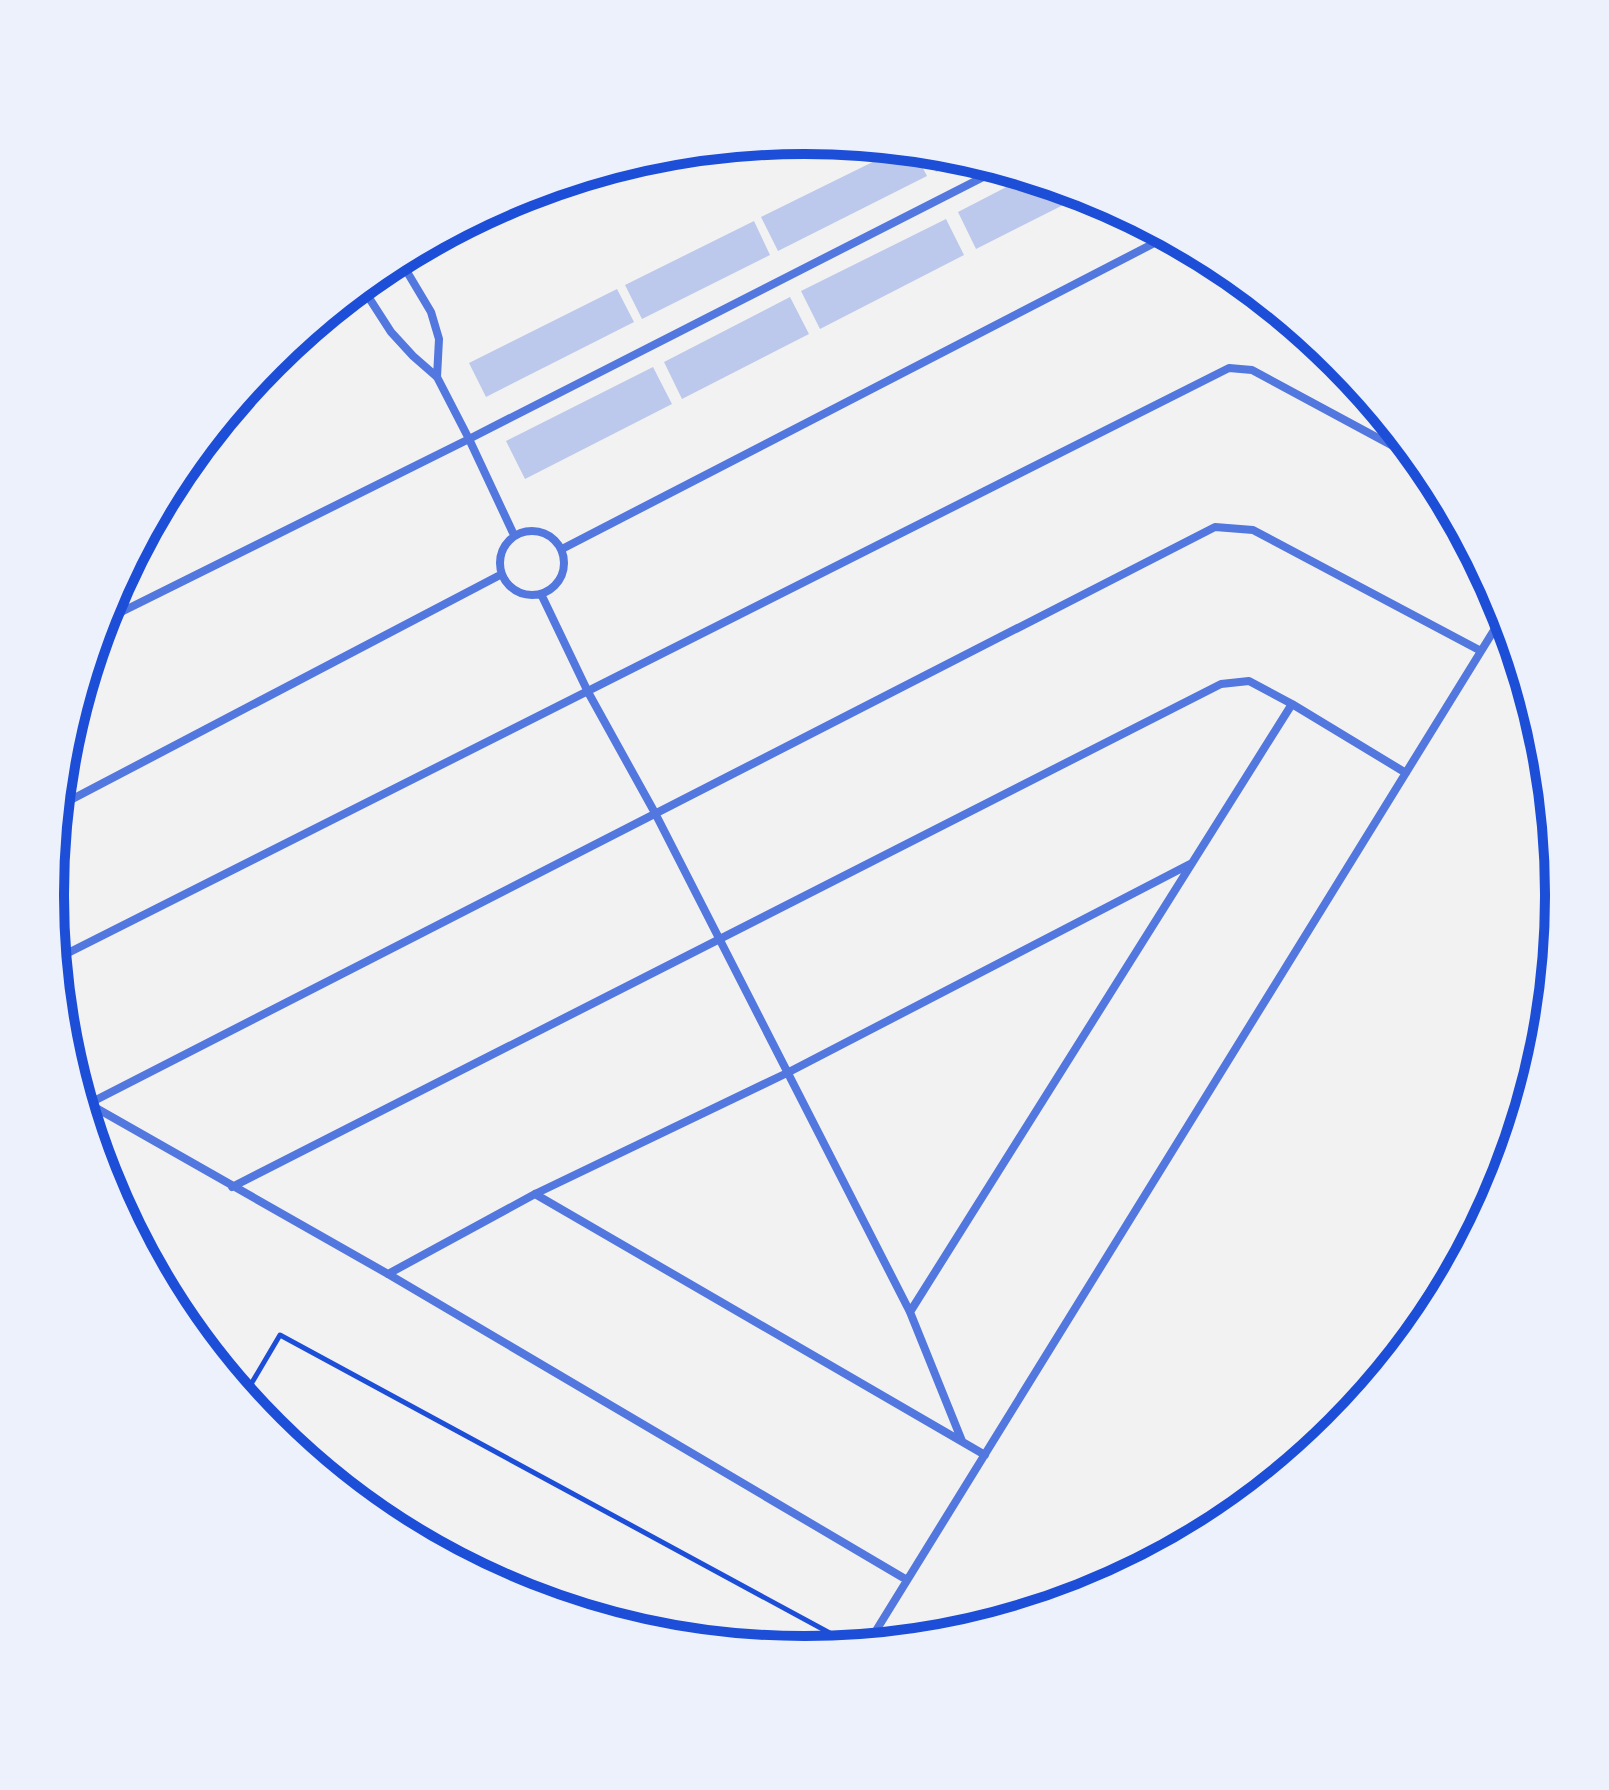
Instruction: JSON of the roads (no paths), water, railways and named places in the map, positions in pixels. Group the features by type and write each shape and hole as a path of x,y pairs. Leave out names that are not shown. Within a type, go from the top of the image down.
{"street":[{"path":"120,613 983,177"},
{"path":"562,549 1154,243"},
{"path":"406,271 431,312 435,325 439,339 437,377"},
{"path":"369,297 391,332 437,377 514,535"},
{"path":"67,954 1229,368 1252,370 1394,446"},
{"path":"92,1098 1215,527 1253,530 1481,651"},
{"path":"532,530 549,535 562,549 564,567 561,576 557,584 541,594 525,595 511,587 502,574 500,560 504,546 514,535 532,530"},
{"path":"70,800 502,574"},
{"path":"541,594 588,692 655,813 910,1312 962,1441"},
{"path":"877,1629 1495,628"},
{"path":"232,1187 1221,684 1249,681 1406,773"},
{"path":"910,1312 1292,704"},
{"path":"388,1274 535,1194 787,1073 1192,863"},
{"path":"95,1108 388,1274 907,1580"},
{"path":"535,1194 985,1455"}]}
